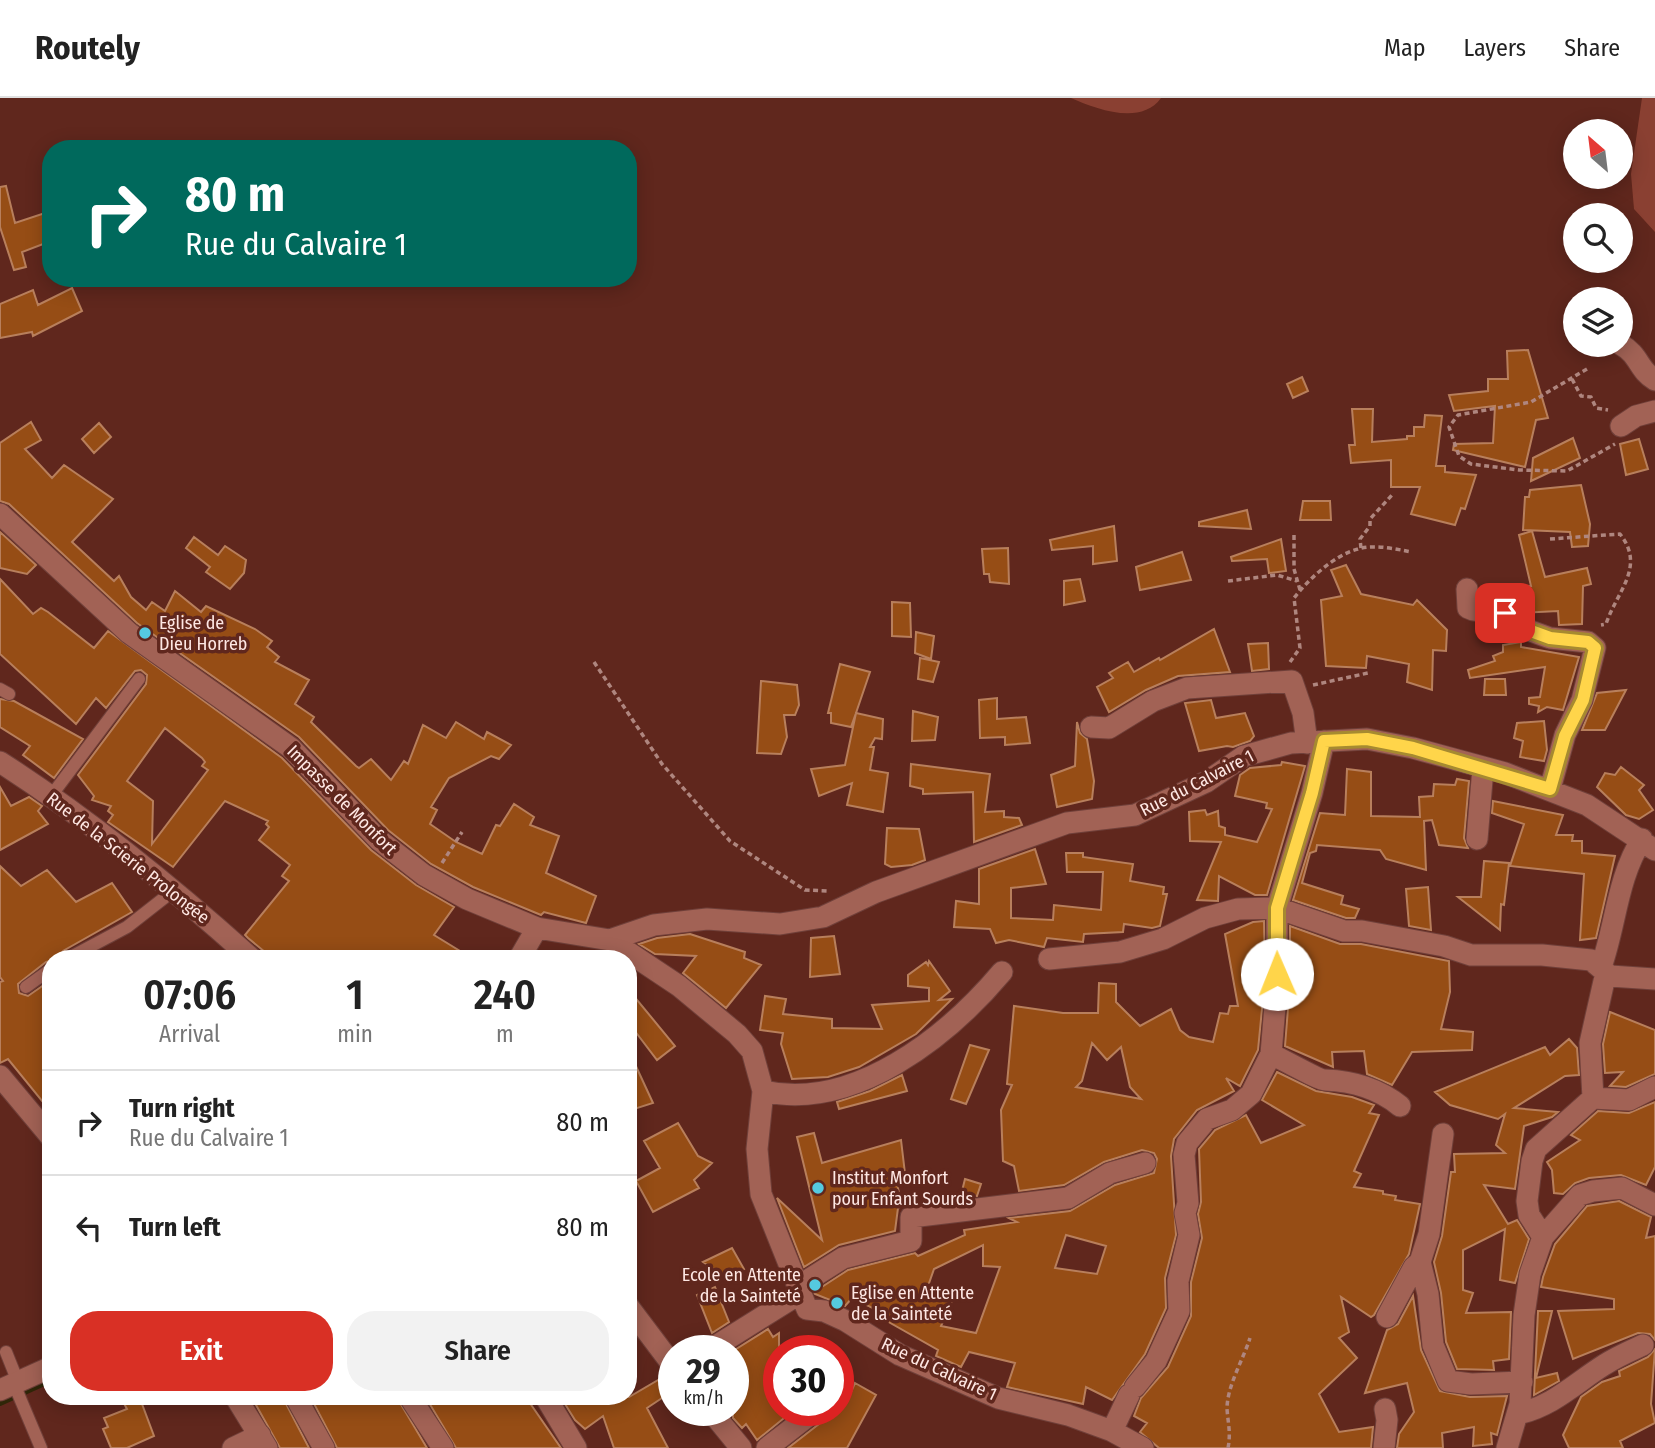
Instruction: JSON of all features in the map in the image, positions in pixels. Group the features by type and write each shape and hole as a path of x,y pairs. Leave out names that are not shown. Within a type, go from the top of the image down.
{"street":[{"path":"1633,353 1638,356 1643,370 1655,380"},
{"path":"1620,426 1636,416 1655,411"},
{"name":"Impasse de Monfort","path":"0,514 129,633 291,748 393,852 467,899 537,928"},
{"path":"1467,589 1468,608 1474,611 1495,609 1505,613 1509,623 1534,633 1595,648 1583,700 1565,736 1550,789"},
{"path":"1091,727 1109,727 1153,701 1187,688 1292,685 1315,742 1312,793 1277,908 1278,1007 1271,1054 1245,1102 1207,1119 1187,1143 1184,1155 1188,1203 1185,1213 1189,1235 1178,1281 1179,1311 1156,1362 1132,1391 1112,1431"},
{"name":"Rue du Calvaire 1","path":"610,940 654,925 706,919 780,924 822,918 876,892 1067,823 1135,816 1206,782 1244,757 1291,743 1367,739 1413,748 1550,789 1587,805 1648,845"},
{"name":"Rue de la Scierie Prolongée","path":"0,762 51,796 173,891 242,950"},
{"path":"1477,839 1483,768"},
{"path":"1593,1098 1590,1043 1621,887 1632,856 1648,845"},
{"path":"1049,959 1120,953 1163,939 1205,918 1238,909 1277,908 1344,931 1362,931 1444,946 1471,955 1591,960 1605,972 1655,979"},
{"path":"524,950 537,928"},
{"name":"Rue du Calvaire 1","path":"537,928 610,940 625,950"},
{"name":"Rue du Calvaire 1","path":"637,958 679,986 737,1034 752,1051 763,1091 757,1149 761,1194 807,1309 824,1311 846,1321 900,1355 998,1398 1112,1431 1143,1448"},
{"path":"763,1091 779,1095 802,1094 839,1087 882,1071 918,1052 963,1013 1002,972"},
{"path":"1271,1054 1326,1080 1331,1077 1389,1097 1400,1106"},
{"path":"0,1076 42,1126"},
{"path":"1542,1237 1530,1215 1527,1201 1536,1149 1593,1098 1629,1101 1655,1087"},
{"path":"1443,1134 1429,1234 1420,1262 1428,1294 1433,1345 1448,1381 1471,1384 1521,1382"},
{"path":"732,1335 843,1258 911,1241 911,1217 1068,1198 1110,1173 1146,1163"},
{"path":"1507,1448 1518,1414 1524,1315 1530,1274 1542,1237 1580,1195 1593,1191 1622,1188 1655,1205"},
{"path":"1387,1317 1414,1267 1420,1262"},
{"path":"637,1318 658,1346"},
{"path":"1518,1414 1533,1411 1565,1395 1604,1365 1643,1345"},
{"path":"14,1389 42,1372"},
{"path":"233,1448 264,1441 241,1405"},
{"path":"300,1405 324,1448"},
{"path":"415,1405 443,1448"},
{"path":"550,1405 576,1448"},
{"path":"1384,1448 1387,1420 1385,1409"},
{"path":"723,1426 741,1448"},
{"path":"766,1448 795,1426"}],"lane":[{"path":"51,796 139,680"},
{"path":"84,950 127,927 173,891"},
{"path":"26,988 42,976"},
{"path":"6,1352 14,1389 41,1448"}],"path":[{"path":"1572,379 1581,396 1591,397 1599,410 1607,408 1624,430 1615,444 1567,471 1492,467 1471,464 1458,456 1449,427 1458,415 1531,402 1587,369"},
{"path":"1361,548 1360,539 1370,527 1370,519 1392,495"},
{"path":"1550,539 1620,534 1629,546 1631,576 1618,593 1606,624 1598,626 1591,645"},
{"path":"1294,535 1300,590"},
{"path":"1368,673 1292,685 1289,663 1300,648 1294,598 1331,564 1361,548 1412,552"},
{"path":"1228,580 1277,575 1297,581"},
{"path":"594,662 662,764 730,841 805,890 841,891"},
{"path":"446,857 462,832"},
{"path":"1228,1448 1230,1428 1227,1409 1250,1338"}],"shaded area":[{"path":"1071,98 1161,98 1142,111 1118,113"},
{"path":"1642,98 1655,98 1655,232 1634,209 1633,160"}],"building":[{"path":"6,186 15,223 42,214 42,244 22,252 26,267 14,270 0,227 0,187"},
{"path":"72,288 82,311 33,336 32,332 0,338 0,304 33,290 38,305"},
{"path":"1528,350 1548,418 1536,420 1525,467 1453,450 1454,444 1493,443 1495,406 1454,411 1449,395 1488,391 1488,379 1508,379 1507,351"},
{"path":"1302,377 1308,391 1293,398 1287,384"},
{"path":"1352,409 1373,409 1372,442 1407,439 1407,436 1414,436 1414,427 1424,427 1425,415 1442,416 1436,466 1445,466 1445,472 1476,475 1465,509 1461,508 1455,525 1411,514 1420,487 1391,487 1391,460 1351,463 1349,445 1355,445"},
{"path":"31,422 41,440 25,449 52,478 64,465 113,499 72,542 114,581 119,576 131,597 146,610 152,602 165,611 175,591 201,612 206,606 255,629 272,641 267,647 279,657 275,662 309,680 295,704 314,717 311,722 356,766 359,768 371,759 391,780 404,761 408,764 423,725 446,738 456,722 484,739 487,732 511,745 499,759 491,756 449,778 431,807 437,810 430,824 456,842 482,854 496,825 500,826 514,804 534,817 530,825 559,836 546,873 596,896 586,923 544,912 541,915 473,887 431,864 388,830 299,737 137,623 9,504 0,501 0,443"},
{"path":"99,423 111,437 94,453 82,439"},
{"path":"1573,438 1580,458 1531,481 1533,458"},
{"path":"1639,439 1648,469 1626,475 1620,444"},
{"path":"1581,485 1590,524 1588,546 1572,547 1570,532 1523,530 1525,497 1529,497 1530,490"},
{"path":"1303,501 1330,501 1331,520 1300,520"},
{"path":"1247,510 1251,529 1199,526 1199,522"},
{"path":"1114,526 1117,561 1093,564 1093,546 1052,550 1050,540"},
{"path":"1532,531 1545,577 1587,568 1591,584 1583,586 1582,624 1559,625 1558,611 1520,613 1515,587 1531,586 1519,535"},
{"path":"0,532 36,565 27,574 0,568"},
{"path":"194,537 218,555 225,546 246,560 244,573 230,589 206,572 210,567 186,548"},
{"path":"1281,539 1286,571 1269,573 1267,559 1232,561 1231,557"},
{"path":"1008,548 1009,584 990,582 989,574 984,574 982,549"},
{"path":"1182,552 1191,580 1140,590 1136,567"},
{"path":"1346,565 1361,594 1413,605 1417,600 1447,630 1446,651 1433,650 1432,690 1407,682 1409,664 1367,656 1366,668 1326,666 1321,600 1342,596 1331,570"},
{"path":"0,579 33,614 41,608 94,648 108,631 282,758 371,850 416,885 454,907 434,935 458,950 263,950 245,935 289,881 282,876 290,865 259,840 269,827 266,824 268,821 225,801 173,867 108,822 113,815 108,811 111,806 92,800 94,796 78,775 146,684 147,675 141,670 135,671 106,708 96,698 76,724 0,654","holes":["165,728 205,762 202,766 208,770 152,844 153,801 127,781"]},
{"path":"1080,579 1085,601 1064,605 1064,581"},
{"path":"892,602 910,603 911,637 892,636"},
{"path":"1214,629 1230,672 1178,676 1146,690 1109,712 1097,687 1113,678 1109,673 1128,662 1134,672"},
{"path":"916,632 934,636 931,659 915,653"},
{"path":"1521,642 1521,647 1579,657 1563,710 1547,707 1538,712 1539,706 1529,704 1529,698 1540,697 1545,667 1470,678 1468,670 1495,661 1493,656 1503,652 1503,645"},
{"path":"1268,643 1269,669 1252,671 1248,644"},
{"path":"920,658 939,662 933,682 918,679"},
{"path":"840,664 870,672 851,727 831,723 831,713 828,713"},
{"path":"1485,679 1505,679 1506,695 1484,695"},
{"path":"761,681 797,685 799,705 795,715 784,715 787,737 781,754 757,753"},
{"path":"1626,690 1605,730 1582,730 1597,693"},
{"path":"997,698 997,719 1026,717 1030,743 1005,745 1005,737 980,738 979,700"},
{"path":"0,699 14,701 83,739 54,778 23,755 30,746 0,727"},
{"path":"1211,700 1216,718 1245,713 1254,736 1250,741 1233,747 1199,751 1185,703"},
{"path":"913,711 938,717 935,740 912,741"},
{"path":"856,713 883,719 882,739 875,738 870,747 874,747 870,770 888,773 883,812 847,805 852,783 819,796 811,769 845,765"},
{"path":"1544,721 1547,750 1544,761 1520,757 1523,741 1514,738 1517,723"},
{"path":"1077,722 1080,733 1087,739 1094,781 1092,799 1057,807 1051,775 1075,766"},
{"path":"1282,762 1305,766 1267,895 1255,895 1219,876 1218,901 1197,900 1221,842 1190,841 1189,812 1205,810 1207,815 1218,811 1219,826 1225,828 1225,835 1257,842 1272,809 1266,808 1267,803 1235,796 1240,775 1250,768 1281,765"},
{"path":"911,764 990,774 985,812 1004,811 1004,817 1019,818 1022,825 974,842 973,792 923,794 923,789 910,786"},
{"path":"1621,767 1644,785 1639,790 1653,810 1639,819 1626,815 1597,787 1605,773 1615,775"},
{"path":"1347,769 1371,772 1371,816 1420,817 1419,797 1433,796 1434,784 1455,785 1457,779 1469,781 1464,838 1468,848 1439,845 1432,820 1424,821 1426,870 1386,859 1380,850 1317,845 1316,851 1310,853 1302,883 1343,896 1341,904 1359,909 1355,918 1346,918 1293,900 1320,813 1345,815"},
{"path":"0,787 11,806 29,797 42,806 38,811 48,824 0,850"},
{"path":"1493,801 1563,815 1556,835 1573,835 1572,841 1582,841 1582,853 1615,856 1596,938 1580,940 1584,874 1510,866 1524,824 1492,813"},
{"path":"887,828 919,829 925,860 912,865 891,867 885,864"},
{"path":"1035,849 1046,884 1011,888 1011,918 1053,920 1054,905 1101,910 1103,872 1067,872 1066,853 1083,853 1083,857 1133,864 1130,881 1164,887 1163,894 1167,894 1160,926 1152,928 1124,924 1123,932 1084,934 1083,942 1047,938 1044,947 1009,940 996,943 990,929 954,927 956,901 979,904 979,869"},
{"path":"1484,861 1509,863 1504,905 1501,904 1500,930 1458,897 1481,897"},
{"path":"0,866 21,886 47,870 76,902 112,883 132,912 65,950 42,950 42,965 18,984 19,993 28,996 42,986 42,1101 8,1059 0,1063 0,982 3,981 0,977"},
{"path":"1428,887 1431,930 1409,926 1406,889"},
{"path":"1264,921 1265,978 1258,1050 1240,1086 1226,1078 1234,1091 1197,1110 1174,1139 1171,1156 1176,1235 1165,1278 1166,1308 1145,1354 1112,1400 1086,1387 1083,1404 1007,1387 1015,1363 969,1352 961,1367 936,1356 938,1350 878,1316 881,1312 852,1298 845,1306 815,1294 814,1292 848,1270 915,1253 918,1256 965,1235 964,1230 1017,1222 1009,1218 1070,1211 1115,1185 1154,1173 1157,1159 1154,1153 1142,1150 1104,1162 1064,1185 1019,1191 1014,1166 1003,1161 1001,1110 1012,1085 1007,1084 1014,1006 1063,1013 1098,1013 1099,983 1116,984 1116,1002 1140,1026 1171,1009 1180,1030 1189,1037 1213,1042 1220,1013 1228,1014 1230,1006 1238,1006 1225,934 1253,922","holes":["1092,1043 1107,1060 1121,1047 1130,1087 1141,1099 1076,1087 1082,1081","1066,1235 1106,1246 1097,1274 1055,1268","983,1245 983,1266 1000,1267 976,1333 941,1326 952,1301 927,1289 934,1269"]},
{"path":"1290,926 1340,944 1361,944 1449,961 1450,992 1441,1029 1473,1032 1472,1050 1412,1052 1392,1085 1367,1074 1364,1051 1332,1052 1333,1067 1285,1046 1290,983"},
{"path":"690,934 745,952 744,958 761,965 726,1008 683,973 696,956 655,954 639,944 657,938"},
{"path":"834,936 840,974 810,977 811,938"},
{"path":"929,961 950,991 939,1000 952,999 916,1034 859,1067 828,1077 792,1079 781,1044 783,1033 760,1030 765,996 786,999 783,1014 832,1019 832,1028 882,1029 872,1005 929,1001 929,988 908,986 908,975 926,962 928,965"},
{"path":"637,1000 675,1046 657,1060 637,1034"},
{"path":"1610,1012 1655,1030 1655,1074 1626,1087 1610,1086 1623,1072 1605,1073 1603,1044"},
{"path":"1569,1039 1577,1048 1579,1075 1565,1076 1514,1108 1558,1112 1552,1117 1524,1126 1515,1189 1484,1185 1508,1224 1517,1220 1529,1239 1515,1283 1500,1280 1505,1229 1463,1250 1463,1290 1473,1293 1466,1313 1511,1312 1509,1359 1493,1361 1494,1370 1457,1369 1446,1342 1441,1293 1434,1262 1442,1236 1451,1172 1455,1172 1454,1154 1505,1153 1496,1145 1505,1114 1498,1119 1450,1105 1435,1092 1545,1047 1550,1055"},
{"path":"970,1045 989,1050 966,1104 951,1099"},
{"path":"637,1068 653,1103 637,1108"},
{"path":"1277,1072 1316,1091 1352,1097 1374,1105 1369,1113 1379,1115 1354,1171 1361,1174 1354,1187 1383,1191 1383,1194 1396,1196 1395,1200 1420,1204 1409,1254 1374,1315 1371,1317 1341,1297 1349,1332 1339,1338 1357,1358 1319,1394 1339,1432 1373,1427 1371,1448 1159,1448 1140,1432 1147,1423 1134,1416 1141,1398 1168,1367 1191,1316 1191,1282 1202,1238 1198,1214 1201,1202 1199,1149 1215,1130 1246,1115 1261,1143 1304,1125 1262,1100"},
{"path":"902,1075 907,1091 839,1109 837,1102 870,1091"},
{"path":"1655,1102 1655,1167 1646,1185 1621,1175 1589,1178 1575,1183 1563,1194 1554,1193 1552,1170 1547,1162 1580,1140 1571,1135 1598,1111 1629,1113"},
{"path":"678,1123 698,1156 712,1163 694,1180 699,1188 653,1212 637,1180 660,1168 644,1141"},
{"path":"814,1133 822,1163 901,1140 906,1182 897,1184 902,1206 898,1208 895,1231 839,1245 804,1267 777,1198 822,1240 797,1137"},
{"path":"965,1179 981,1184 977,1196 961,1195"},
{"path":"1619,1201 1651,1217 1646,1238 1655,1236 1655,1340 1650,1334 1638,1333 1573,1359 1558,1311 1614,1309 1614,1299 1541,1287 1543,1277 1555,1244 1587,1206"},
{"path":"732,1248 744,1269 727,1278 703,1262"},
{"path":"715,1287 729,1322 712,1333 697,1295"},
{"path":"1413,1296 1421,1350 1440,1391 1470,1397 1507,1396 1497,1435 1491,1433 1492,1444 1473,1446 1474,1427 1442,1433 1443,1448 1397,1448 1399,1434 1414,1412 1407,1383 1365,1393 1387,1330 1398,1324"},
{"path":"1538,1311 1552,1311 1536,1378 1557,1373 1559,1381 1534,1395"},
{"path":"768,1329 772,1335 763,1335 763,1426 774,1426 757,1440 747,1426 749,1341"},
{"path":"1655,1349 1651,1404 1655,1423 1620,1441 1623,1448 1569,1448 1563,1435 1581,1397 1602,1382 1620,1376 1619,1371 1648,1357"},
{"path":"658,1380 658,1401 647,1408 668,1448 614,1448 603,1416 585,1429 575,1420 566,1405 637,1405 637,1392"},
{"path":"855,1383 876,1395 847,1448 788,1448 816,1426 854,1426"},
{"path":"125,1405 142,1405 154,1436 127,1448 111,1448 103,1429 108,1427 104,1418 127,1409"},
{"path":"256,1405 287,1405 309,1448 280,1448"},
{"path":"315,1405 401,1405 427,1448 337,1448"},
{"path":"430,1405 531,1405 561,1448 456,1448"}],"waterway":[{"path":"0,1403 42,1384"}],"place":[{"name":"Eglise de Dieu Horreb","path":"145,633"},
{"name":"Institut Monfort pour Enfant Sourds","path":"818,1188"},
{"name":"Ecole en Attente de la Sainteté","path":"815,1285"},
{"name":"Eglise en Attente de la Sainteté","path":"837,1303"}],"route":[{"path":"1277,974 1277,908 1312,793 1324,741 1367,739 1413,748 1505,773 1550,789 1565,736 1583,700 1595,648 1588,642 1550,638 1534,633 1509,623 1505,613"}]}
